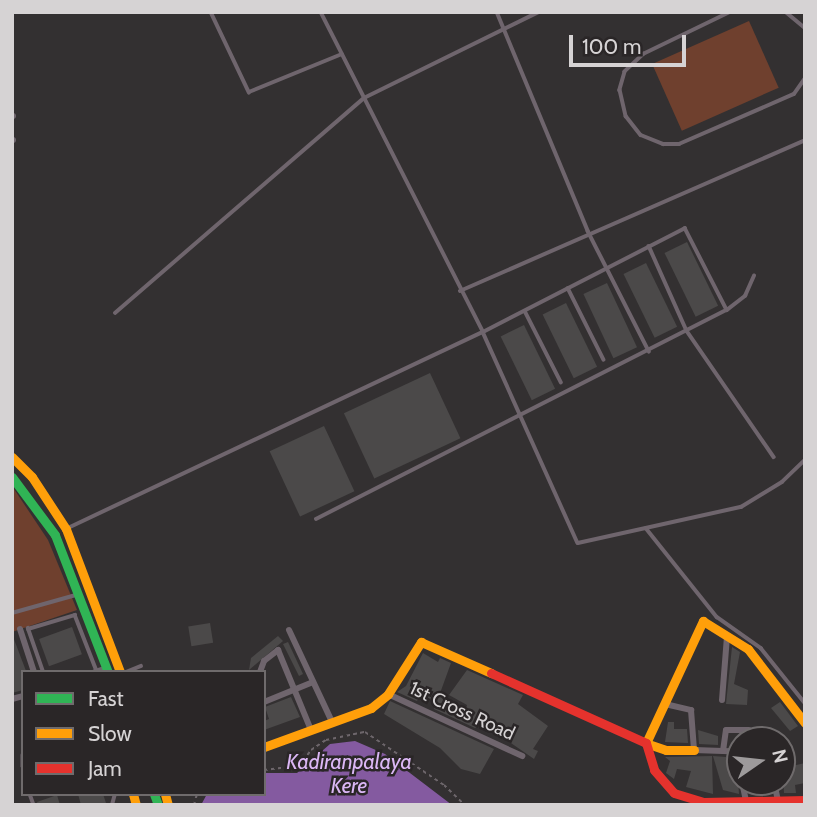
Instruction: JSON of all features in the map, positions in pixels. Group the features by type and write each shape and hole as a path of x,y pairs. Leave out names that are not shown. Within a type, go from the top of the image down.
{"street":[{"path":"12,457 32,477 66,529 119,670"},
{"path":"12,477 55,535 78,594 102,670"},
{"path":"805,723 748,649 703,621 646,743 654,770 674,793 703,802 789,803 805,800"},
{"path":"20,629 33,670"},
{"path":"289,630 332,722"},
{"path":"722,700 727,636"},
{"path":"266,746 371,708 388,694 421,642 666,750 723,751 726,730"},
{"path":"261,670 264,661 278,650 297,690 311,730"},
{"path":"266,701 313,682"},
{"name":"1st Cross Road","path":"388,694 522,756"},
{"path":"665,704 691,710 694,750"},
{"path":"745,796 746,801"},
{"path":"777,796 778,801"}],"lane":[{"path":"211,12 248,92 342,54"},
{"path":"321,12 483,332 578,543 741,507 782,482 805,460"},
{"path":"497,12 588,231 649,351"},
{"path":"115,313 364,98 539,12"},
{"path":"731,12 644,54 625,72 621,90 626,116 641,135 663,144 679,144 794,94 805,78"},
{"path":"786,12 805,28"},
{"path":"460,291 588,231 805,140"},
{"path":"66,529 483,332 685,228 727,310"},
{"path":"649,246 687,331 774,457"},
{"path":"316,519 522,417 727,310 746,296 754,276"},
{"path":"568,288 604,360"},
{"path":"525,311 561,382"},
{"path":"646,528 717,617 761,648 805,704"},
{"path":"12,613 78,594"},
{"path":"42,670 28,629 75,615 102,670"},
{"path":"131,670 141,666"}],"path":[{"path":"266,770 299,766 311,750 326,740 365,732 444,785 465,805"}],"shaded area":[{"path":"749,21 779,88 682,131 652,64"},
{"path":"12,486 48,540 77,610 12,632"}],"water":[{"name":"Kadiranpalaya Kere","path":"355,741 385,754 452,805 201,805 206,796 266,796 266,773 297,773 330,744"}],"building":[{"path":"687,242 718,306 696,317 665,253"},
{"path":"646,263 677,327 655,338 624,274"},
{"path":"607,283 637,347 613,358 583,294"},
{"path":"566,303 597,367 574,378 543,314"},
{"path":"524,325 555,389 532,400 501,336"},
{"path":"430,373 460,438 374,478 344,413"},
{"path":"324,426 354,491 300,517 270,451"},
{"path":"210,623 213,643 191,646 188,626"},
{"path":"72,627 82,654 49,666 39,639"},
{"path":"12,634 26,670 21,670 21,691 12,693"},
{"path":"278,636 283,641 249,670 251,658"},
{"path":"288,642 303,674 299,676 283,644"},
{"path":"732,647 740,652 734,684 748,690 747,705 726,704"},
{"path":"423,653 438,662 440,658 451,663 439,696 449,700 445,709 456,715 464,716 467,705 449,695 467,670 523,695 518,704 548,726 533,749 538,751 534,759 501,736 503,729 484,722 475,728 434,709 436,702 420,695 417,701 397,692 406,686"},
{"path":"291,697 300,717 266,729 266,720 269,719 266,707"},
{"path":"390,701 494,749 480,774 461,769 440,748 384,714"},
{"path":"780,702 798,726 786,726 771,708"},
{"path":"668,722 674,722 674,729 687,729 688,743 665,742"},
{"path":"698,730 718,736 718,745 699,744"},
{"path":"712,756 713,794 686,787 691,771 677,769 674,779 666,773 670,761 665,757"},
{"path":"713,756 726,757 726,791 723,790"},
{"path":"805,763 805,783 796,785 796,765"},
{"path":"57,796 60,805 38,805 37,802"},
{"path":"79,796 104,796 106,803 81,805"}],"traffic: fast":[{"path":"12,477 55,535 107,670"},
{"path":"155,796 158,805"}],"traffic: slow":[{"path":"12,457 32,477 66,529 119,670"},
{"path":"694,750 666,750 646,743 703,621 748,649 805,723"},
{"path":"266,746 371,708 388,694 421,642 491,673"},
{"path":"134,796 136,805"},
{"path":"166,796 168,805"}],"traffic: jam":[{"path":"491,673 646,743 654,770 674,793 703,802 805,800"}]}
